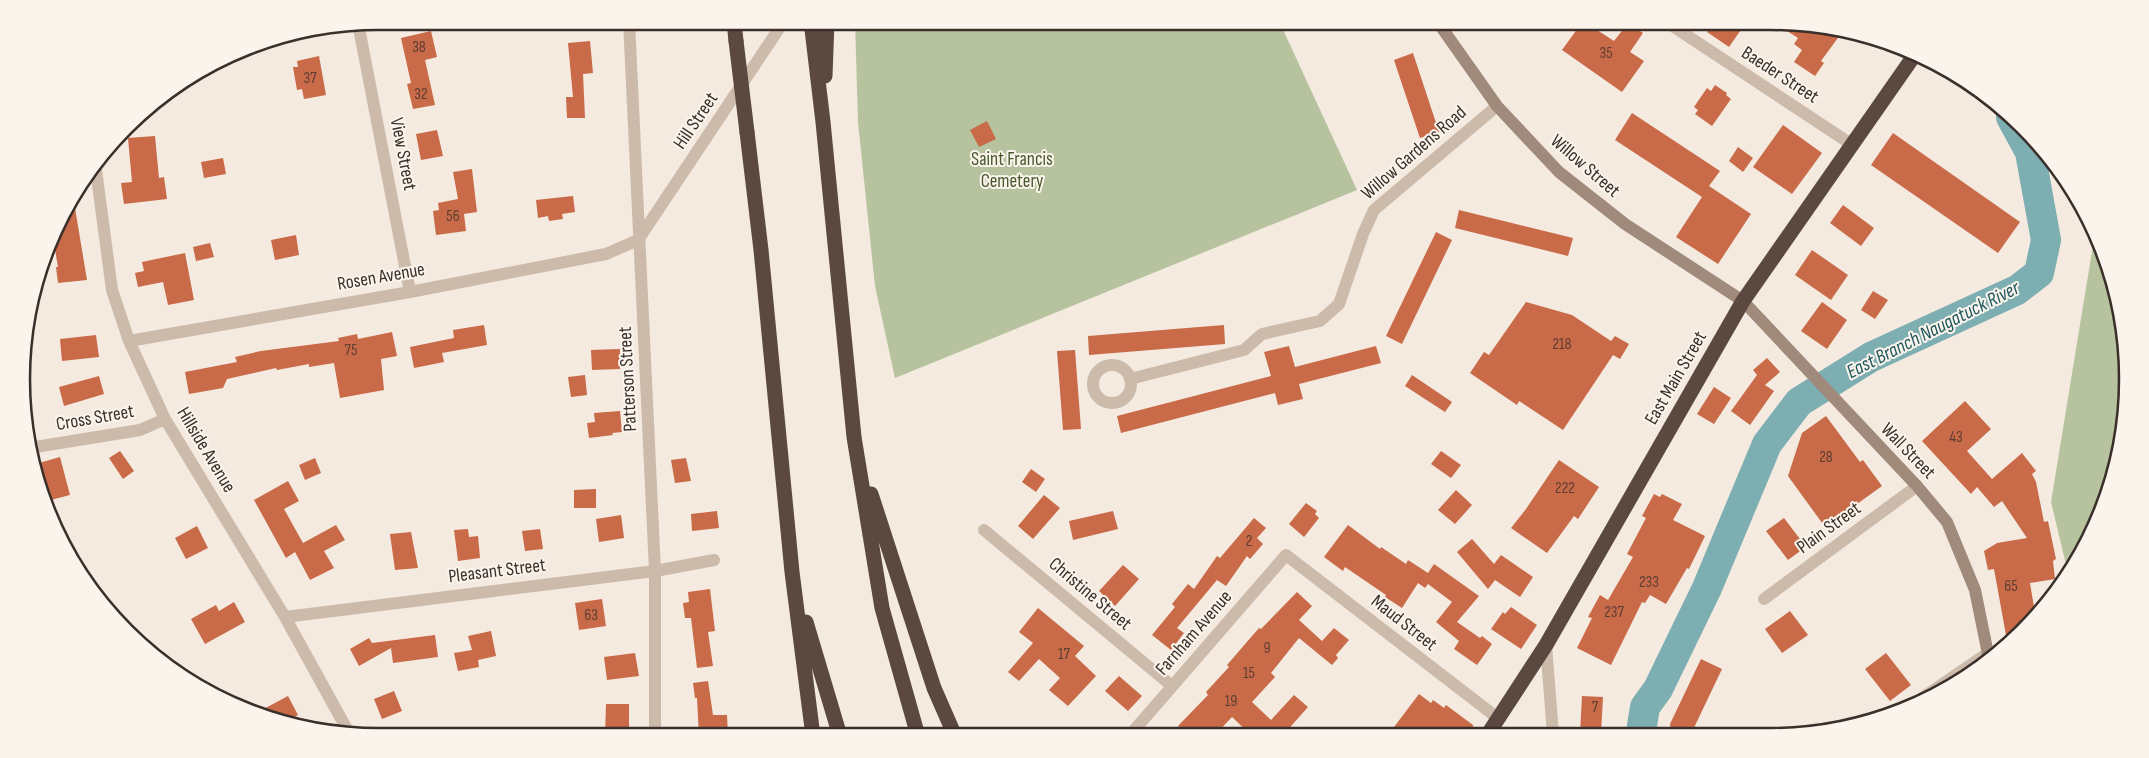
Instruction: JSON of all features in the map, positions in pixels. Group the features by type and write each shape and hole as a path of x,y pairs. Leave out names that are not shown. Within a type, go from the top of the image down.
{"highway":[{"path":"735,30 761,250 792,572 812,728"},
{"path":"812,30 823,122 854,436 882,608 916,728"},
{"path":"823,122 827,30"},
{"name":"East Main Street","path":"1492,728 1546,645 1743,301 1911,60"},
{"path":"854,436 896,574 931,679 952,728"},
{"path":"792,572 838,728"}],"street":[{"name":"Patterson Street","path":"629,30 655,571 655,728"},
{"name":"Hill Street","path":"638,240 778,30"},
{"name":"Willow Street","path":"1443,30 1497,106 1559,172 1625,224 1743,301"},
{"name":"Baeder Street","path":"1678,30 1851,144"},
{"name":"View Street","path":"360,31 410,292"},
{"name":"Willow Gardens Road","path":"1130,378 1244,350 1262,334 1320,320 1339,304 1362,234 1374,210 1497,106"},
{"name":"Hillside Avenue","path":"97,174 112,290 129,341 165,419 285,617 345,726"},
{"name":"Rosen Avenue","path":"129,341 410,292 606,254 638,240"},
{"name":"Wall Street","path":"1743,301 1917,486 1947,522 1975,590 1987,652"},
{"name":"Cross Street","path":"37,447 140,430 165,419"},
{"name":"Plain Street","path":"1764,599 1917,486"},
{"name":"Christine Street","path":"984,530 1172,686"},
{"name":"Farnham Avenue","path":"1136,728 1286,555"},
{"name":"Maud Street","path":"1286,555 1499,719"},
{"name":"Pleasant Street","path":"285,617 655,571 714,560"},
{"path":"1546,645 1553,728"}],"green space":[{"name":"Saint Francis Cemetery","path":"855,30 1283,30 1357,190 895,378 875,286 858,122"},
{"path":"2093,247 2107,289 2116,333 2119,379 2118,402 2112,447 2100,491 2083,533 2066,564 2051,502"}],"building":[{"path":"1576,30 1597,30 1614,41 1623,30 1638,30 1643,33 1630,52 1644,61 1622,92 1562,50"},
{"path":"1708,30 1741,30 1729,47 1707,32"},
{"path":"431,31 437,57 425,60 435,105 413,109 407,84 411,83 401,38"},
{"path":"1787,31 1838,37 1821,61 1824,63 1815,76 1794,62 1802,50 1794,44 1798,38"},
{"path":"590,41 593,73 583,74 585,118 567,118 566,97 573,97 568,43"},
{"path":"1413,53 1439,132 1420,138 1394,60"},
{"path":"319,56 326,95 304,99 302,89 297,90 293,67 298,67 297,61"},
{"path":"1715,85 1727,93 1726,95 1731,99 1712,126 1695,114 1698,110 1694,107 1707,88 1711,91"},
{"path":"1632,113 1720,171 1709,186 1751,214 1718,264 1676,237 1702,197 1615,140"},
{"path":"987,121 996,139 979,147 970,130"},
{"path":"1783,125 1822,153 1792,194 1753,167"},
{"path":"437,130 443,156 421,160 416,134"},
{"path":"1893,133 2020,222 1998,253 1871,165"},
{"path":"155,136 159,178 164,177 167,199 124,204 121,183 132,182 128,138"},
{"path":"1738,147 1753,158 1743,172 1729,161"},
{"path":"223,158 226,174 204,178 201,162"},
{"path":"472,169 477,212 464,214 466,231 436,235 433,211 439,210 438,203 458,199 453,172"},
{"path":"573,196 575,212 562,214 563,219 549,221 548,216 538,218 536,200"},
{"path":"1843,205 1874,228 1861,246 1830,223"},
{"path":"75,208 87,280 58,283 56,267 58,267 55,250"},
{"path":"1459,210 1573,238 1568,256 1455,228"},
{"path":"1436,232 1452,240 1402,344 1386,336"},
{"path":"296,235 299,255 275,260 271,240"},
{"path":"210,243 214,257 196,261 193,247"},
{"path":"1812,250 1848,275 1831,300 1795,275"},
{"path":"185,253 194,300 168,305 163,282 138,287 135,273 144,271 142,262"},
{"path":"1873,291 1888,300 1875,319 1861,310"},
{"path":"1526,302 1572,315 1611,341 1615,336 1629,344 1620,359 1613,355 1563,430 1519,401 1517,405 1470,373 1484,352 1489,355"},
{"path":"1822,302 1847,320 1827,349 1801,331"},
{"path":"484,325 487,345 442,353 444,362 414,368 410,347 454,338 453,330"},
{"path":"1224,325 1225,344 1089,355 1088,336"},
{"path":"392,332 397,356 381,359 384,390 340,398 334,363 309,367 309,364 277,370 276,368 227,379 223,388 189,394 185,372 237,362 235,357 261,351 339,341 338,338 357,334 358,339"},
{"path":"96,335 99,357 62,361 60,339"},
{"path":"1289,346 1295,367 1376,346 1381,363 1299,384 1303,399 1278,405 1275,393 1121,433 1117,416 1271,376 1264,352"},
{"path":"620,349 620,369 592,370 591,350"},
{"path":"1075,350 1081,429 1063,430 1057,351"},
{"path":"1767,358 1780,372 1765,385 1774,391 1750,425 1731,411 1757,375 1753,370"},
{"path":"585,375 587,395 571,397 568,377"},
{"path":"1412,375 1452,402 1445,412 1405,386"},
{"path":"99,376 104,394 64,406 59,387"},
{"path":"1714,387 1731,398 1714,424 1697,414"},
{"path":"1965,401 1991,429 1967,451 1992,479 2022,453 2036,471 2032,474 2036,482 2044,522 2048,521 2056,559 2053,561 2055,579 2030,583 2034,607 2006,636 1994,569 1988,570 1984,551 1997,543 2027,538 2002,501 1994,507 1977,487 1971,494 1922,441"},
{"path":"620,411 622,432 589,438 587,423 595,422 594,413"},
{"path":"1826,416 1860,462 1863,460 1882,486 1825,527 1788,476 1802,433"},
{"path":"120,451 134,471 123,479 109,458"},
{"path":"1441,451 1461,465 1451,478 1431,464"},
{"path":"60,457 70,495 52,500 41,463"},
{"path":"315,458 321,473 305,480 299,465"},
{"path":"686,458 691,481 675,483 671,460"},
{"path":"1559,460 1599,487 1578,519 1574,516 1547,553 1511,528"},
{"path":"1031,469 1045,479 1036,492 1022,482"},
{"path":"288,481 299,501 284,509 303,543 336,525 345,540 324,551 334,568 310,580 295,552 286,558 254,500"},
{"path":"596,489 596,508 574,508 574,490"},
{"path":"1456,490 1472,505 1455,524 1438,510"},
{"path":"1654,494 1660,497 1662,494 1682,504 1673,520 1705,536 1689,569 1687,568 1666,604 1650,595 1645,603 1642,602 1611,665 1577,648 1592,618 1588,617 1600,595 1608,600 1633,557 1627,554 1646,518 1642,516"},
{"path":"1044,495 1060,508 1033,539 1018,526"},
{"path":"1306,503 1317,511 1315,514 1319,518 1304,537 1289,524"},
{"path":"717,511 719,528 692,531 691,514"},
{"path":"1113,511 1118,529 1073,540 1069,521"},
{"path":"621,515 624,538 599,542 596,519"},
{"path":"1254,518 1266,528 1257,538 1263,544 1250,559 1247,556 1226,586 1217,580 1177,628 1184,633 1171,650 1152,635 1175,607 1172,604 1188,584 1194,589 1217,556 1220,558"},
{"path":"1784,518 1803,543 1801,545 1803,549 1788,560 1766,531"},
{"path":"1348,525 1380,549 1381,547 1406,564 1408,560 1428,573 1434,564 1479,596 1457,622 1492,644 1477,665 1454,649 1459,641 1436,622 1452,602 1428,584 1425,588 1418,583 1402,608 1345,567 1343,571 1324,557"},
{"path":"197,526 208,548 186,559 175,538"},
{"path":"468,529 469,537 478,536 480,558 458,561 454,530"},
{"path":"540,529 543,549 525,551 522,531"},
{"path":"411,532 418,568 395,570 390,534"},
{"path":"1472,539 1494,564 1501,555 1533,577 1520,597 1495,580 1488,589 1457,552"},
{"path":"1123,565 1139,579 1115,606 1099,591"},
{"path":"710,589 715,631 708,632 713,666 697,668 691,618 685,618 683,603 689,602 688,592"},
{"path":"1297,592 1312,606 1299,620 1322,641 1334,628 1349,640 1336,655 1338,658 1332,665 1299,638 1271,673 1275,677 1252,702 1271,720 1294,695 1308,707 1289,728 1244,728 1232,717 1222,728 1180,728 1178,726 1208,695 1206,692 1229,667 1227,665 1259,628 1261,629"},
{"path":"602,599 606,626 579,630 575,603"},
{"path":"234,602 245,622 205,644 191,619 216,605 219,611"},
{"path":"1511,607 1537,625 1521,649 1491,629 1503,612 1505,614"},
{"path":"1038,608 1084,646 1075,656 1096,676 1068,706 1049,690 1060,678 1039,659 1019,681 1008,672 1033,643 1019,632"},
{"path":"1790,611 1808,635 1782,653 1765,629"},
{"path":"491,631 496,656 478,660 479,667 458,671 454,653 472,650 468,636"},
{"path":"435,635 438,657 393,663 391,648 359,666 350,649 369,638 372,643"},
{"path":"635,653 639,676 607,680 604,657"},
{"path":"1886,653 1911,685 1890,701 1865,669"},
{"path":"1701,659 1722,669 1694,728 1670,728 1670,724"},
{"path":"1119,676 1142,696 1128,711 1105,691"},
{"path":"708,681 713,715 727,715 728,728 699,728 697,698 695,698 693,683"},
{"path":"394,691 402,711 382,719 374,699"},
{"path":"1419,694 1431,703 1433,700 1444,708 1446,705 1473,725 1473,728 1393,728"},
{"path":"288,696 298,715 294,717 265,708"},
{"path":"1582,696 1603,697 1601,728 1580,728"},
{"path":"606,704 629,704 629,728 605,728"}],"waterway":[{"name":"East Branch Naugatuck River","path":"1642,728 1645,707 1658,689 1707,588 1767,444 1799,402 1871,357 2017,290 2039,273 2046,240 2030,152 2023,138"}]}
